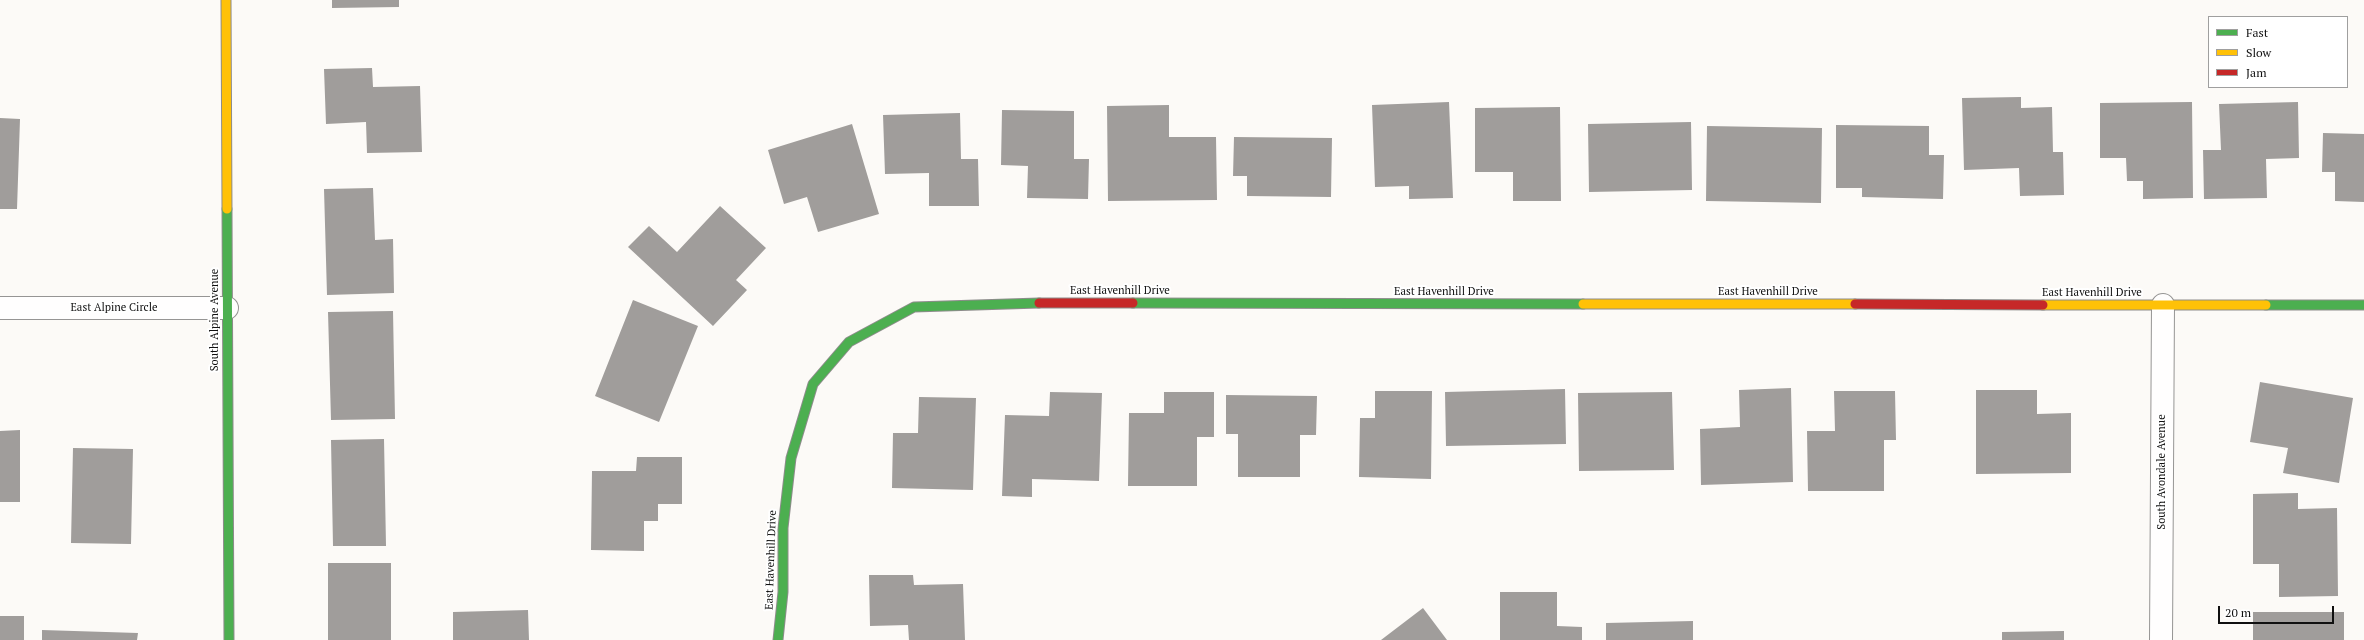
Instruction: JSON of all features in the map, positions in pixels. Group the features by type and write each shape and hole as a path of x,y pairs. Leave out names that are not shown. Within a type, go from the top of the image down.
{"street":[{"name":"South Alpine Avenue","path":"226,0 229,640"},
{"name":"East Havenhill Drive","path":"778,640 783,592 783,528 791,458 813,384 849,342 914,307 991,303 2364,305"},
{"name":"South Avondale Avenue","path":"2161,640 2162,305"},
{"name":"East Alpine Circle","path":"0,308 227,308"}],"building":[{"path":"332,0 399,0 399,7 332,8"},
{"path":"372,68 373,87 420,86 422,152 367,153 366,122 326,124 324,69"},
{"path":"2021,97 2021,108 2052,107 2053,152 2063,152 2064,195 2020,196 2019,168 1964,170 1962,98"},
{"path":"1449,102 1453,198 1409,199 1409,186 1375,187 1372,105"},
{"path":"2192,102 2193,198 2143,199 2143,181 2127,181 2126,158 2100,158 2100,103"},
{"path":"2298,102 2299,158 2266,159 2267,198 2204,199 2203,150 2221,150 2219,104"},
{"path":"1169,105 1169,137 1216,137 1217,200 1108,201 1107,106"},
{"path":"1560,107 1561,201 1513,201 1513,172 1475,172 1475,108"},
{"path":"1002,110 1074,111 1074,159 1089,159 1088,199 1027,198 1028,166 1001,165"},
{"path":"960,113 961,159 978,159 979,206 929,206 929,173 885,174 883,115"},
{"path":"0,118 20,119 17,209 0,209"},
{"path":"1691,122 1692,190 1589,192 1588,124"},
{"path":"852,124 879,214 818,232 807,197 784,204 768,150"},
{"path":"1836,125 1929,126 1929,155 1944,155 1943,199 1862,197 1862,188 1836,188"},
{"path":"1707,126 1822,128 1821,203 1706,201"},
{"path":"2323,133 2364,134 2364,202 2335,201 2335,172 2322,172"},
{"path":"1234,137 1332,138 1331,197 1247,196 1247,176 1233,176"},
{"path":"373,188 375,240 393,239 394,293 327,295 324,189"},
{"path":"720,206 766,248 736,280 747,290 713,326 628,247 649,226 677,252"},
{"path":"633,300 698,326 659,422 595,396"},
{"path":"393,311 395,419 331,420 328,312"},
{"path":"2260,382 2353,398 2339,483 2283,473 2288,448 2250,442"},
{"path":"1791,388 1793,482 1701,485 1700,429 1740,427 1739,390"},
{"path":"1565,389 1566,444 1446,446 1445,392"},
{"path":"1976,390 2037,390 2037,414 2071,413 2071,473 1976,474"},
{"path":"1375,391 1432,391 1431,479 1359,477 1360,418 1375,418"},
{"path":"1834,391 1895,391 1896,440 1884,440 1884,491 1808,491 1807,431 1835,431"},
{"path":"1050,392 1102,393 1099,481 1032,479 1032,497 1002,496 1005,415 1049,416"},
{"path":"1164,392 1214,392 1214,437 1197,437 1197,486 1128,486 1129,413 1164,413"},
{"path":"1672,392 1674,470 1579,471 1578,393"},
{"path":"1226,395 1317,396 1316,435 1300,435 1300,477 1238,477 1238,434 1226,434"},
{"path":"919,397 976,398 973,490 892,488 893,433 918,433"},
{"path":"20,430 20,502 0,502 0,431"},
{"path":"384,439 386,546 333,546 331,440"},
{"path":"73,448 133,449 131,544 71,543"},
{"path":"637,457 682,457 682,504 658,504 658,521 644,521 644,551 591,550 592,471 636,471"},
{"path":"2298,493 2298,509 2337,508 2338,596 2279,597 2279,564 2253,564 2253,494"},
{"path":"328,563 391,563 391,640 328,640"},
{"path":"869,575 913,575 914,585 963,584 965,640 909,640 908,625 870,626"},
{"path":"1500,592 1557,592 1557,626 1582,627 1582,640 1500,640"},
{"path":"1423,608 1447,640 1381,640"},
{"path":"528,610 529,640 453,640 453,612"},
{"path":"2253,612 2344,612 2344,640 2253,640"},
{"path":"0,616 24,616 24,640 0,640"},
{"path":"1693,621 1693,640 1606,640 1606,623"},
{"path":"42,630 138,633 137,640 42,640"},
{"path":"2064,631 2064,640 2002,640 2002,632"}],"traffic: fast":[{"path":"227,209 229,640"},
{"path":"778,640 783,592 783,528 791,458 813,384 849,342 914,307 1039,303"},
{"path":"1133,303 1583,304"},
{"path":"2266,305 2364,305"}],"traffic: slow":[{"path":"226,0 227,209"},
{"path":"1583,304 1855,304"},
{"path":"2043,305 2266,305"}],"traffic: jam":[{"path":"1039,303 1133,303"},
{"path":"1855,304 2043,305"}]}
